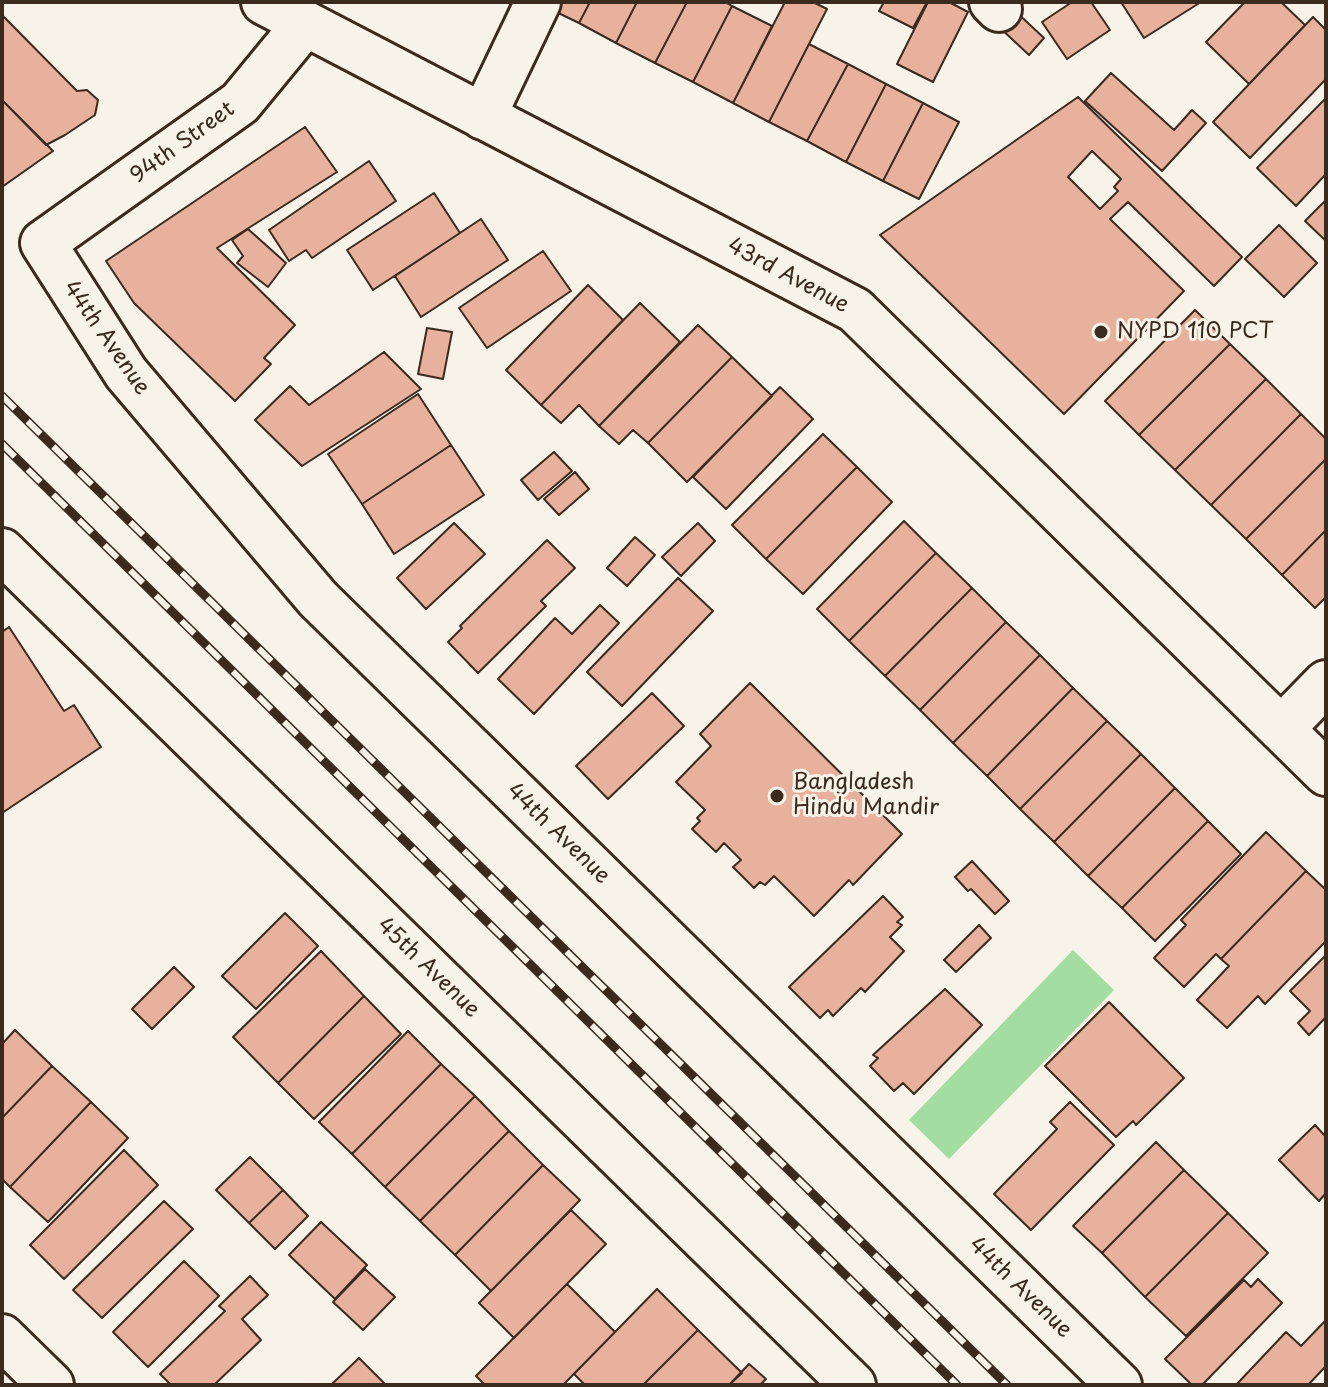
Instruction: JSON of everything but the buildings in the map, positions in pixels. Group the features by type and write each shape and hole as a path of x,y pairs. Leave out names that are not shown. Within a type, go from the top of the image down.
{"street":[{"name":"43rd Avenue","path":"264,2 855,310 1326,773"},
{"path":"483,117 538,2"},
{"name":"94th Street","path":"43,243 240,103 305,24"},
{"name":"44th Avenue","path":"43,243 126,373 318,599 1119,1385"},
{"name":"45th Avenue","path":"2,551 853,1385"},
{"path":"1281,729 1326,683"},
{"path":"2,1337 51,1385"}],"green space":[{"path":"1073,950 1114,990 949,1159 909,1120"}],"railway":[{"path":"2,396 1007,1385"},
{"path":"2,444 957,1385"}],"place":[{"name":"NYPD 110 PCT","path":"1101,332"},
{"name":"Bangladesh Hindu Mandir","path":"777,796"}]}
